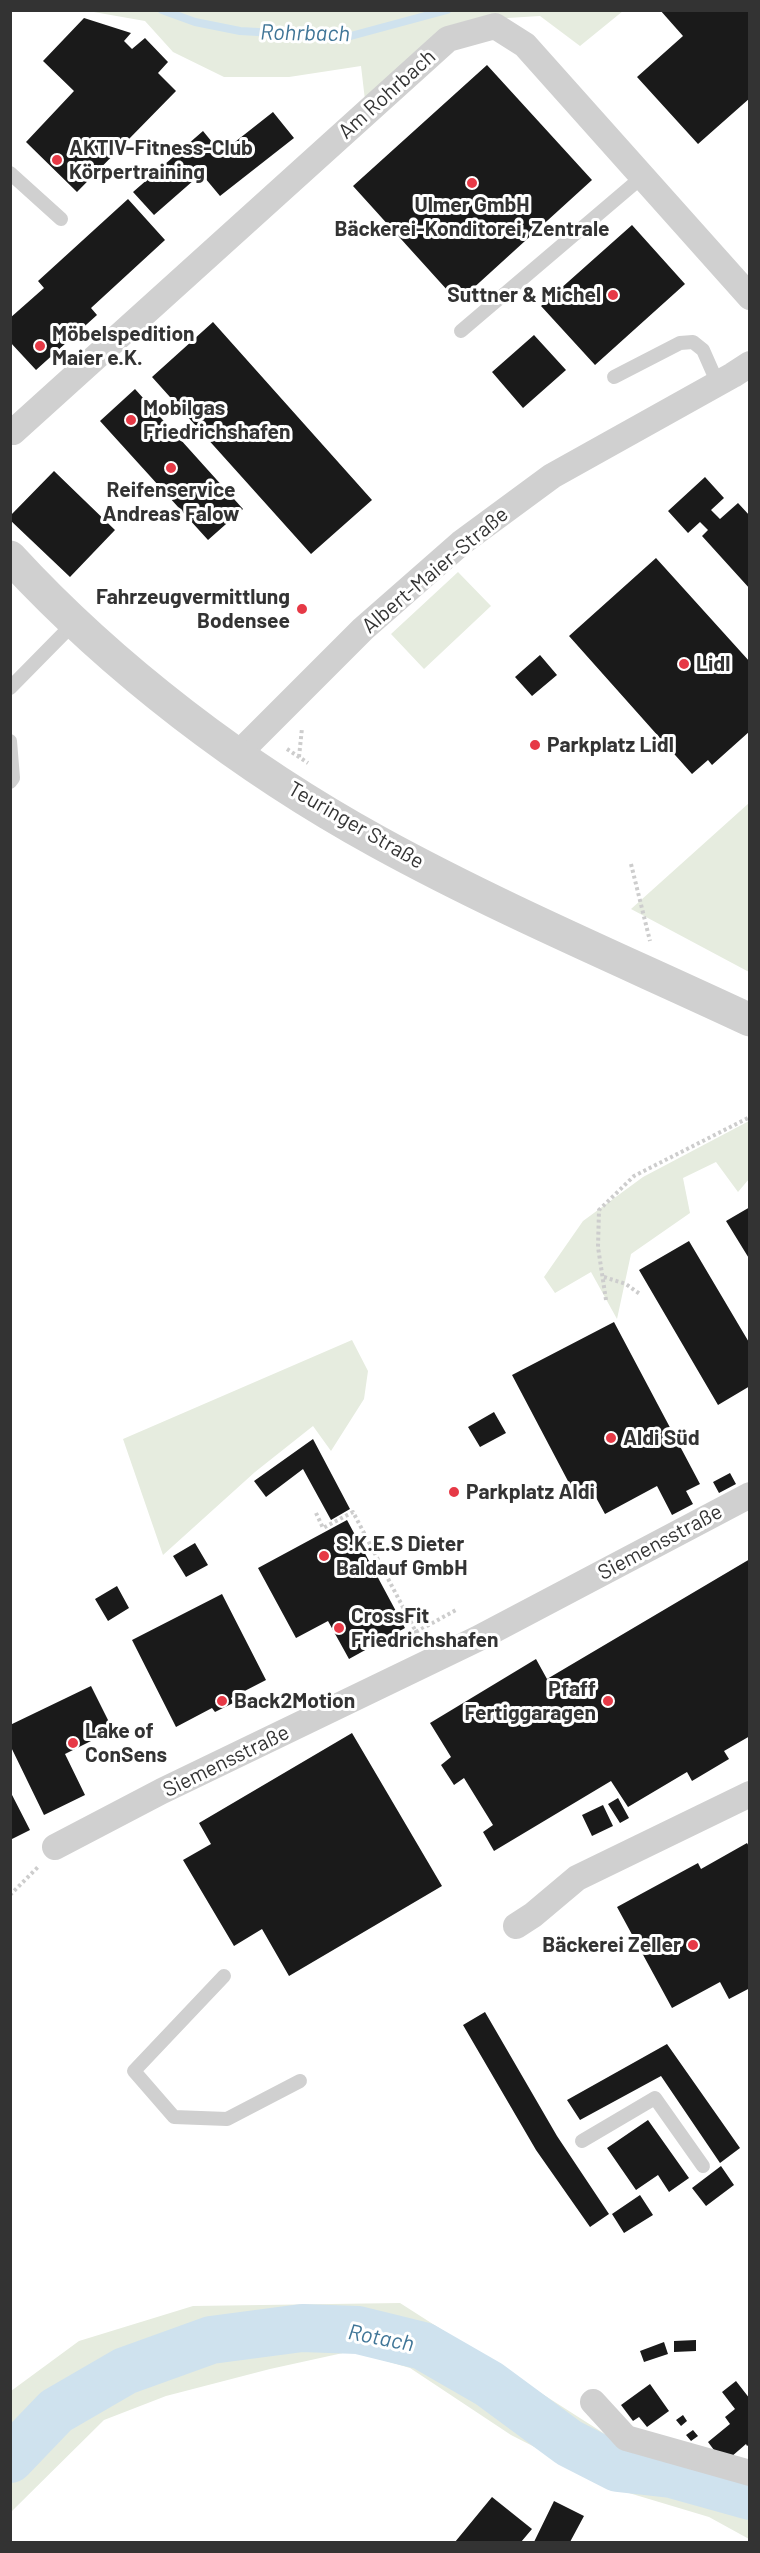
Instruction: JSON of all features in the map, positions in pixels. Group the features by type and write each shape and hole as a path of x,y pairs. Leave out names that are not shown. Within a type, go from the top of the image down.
{"street":[{"name":"Am Rohrbach","path":"13,432 448,39 495,26 525,45 750,297"},
{"name":"Albert-Maier-Straße","path":"237,754 363,629 461,543 552,476 750,364"},
{"name":"Teuringer Straße","path":"10,557 120,663 237,754 379,842 491,898 750,1020"},
{"name":"Siemensstraße","path":"55,1847 162,1791 477,1639 750,1495"},
{"path":"516,1926 533,1915 577,1878 750,1794"},
{"path":"593,2402 626,2438 750,2473"}],"lane":[{"path":"10,173 61,219"},
{"path":"461,332 642,177"},
{"path":"614,377 680,343 693,342 703,350 718,384"},
{"path":"10,688 75,622"},
{"path":"10,741 13,778 10,782"},
{"path":"224,1976 135,2071 174,2117 227,2119 300,2081"},
{"path":"582,2142 655,2098 703,2166"}],"path":[{"path":"260,731 315,767"},
{"path":"631,864 640,892 651,944 640,939"},
{"path":"606,1300 598,1247 598,1210 634,1176 750,1117"},
{"path":"604,1277 626,1284 640,1294"},
{"path":"316,1513 323,1528 353,1512 416,1632"},
{"path":"422,1665 407,1637 456,1610"},
{"path":"10,1895 55,1847"}],"shaded area":[{"path":"88,11 623,11 580,46 540,16 475,20 365,100 361,66 289,77 224,77 173,52 145,21"},
{"path":"458,572 491,606 424,669 391,634"},
{"path":"749,803 749,972 631,909"},
{"path":"749,1121 749,1179 738,1192 716,1162 683,1178 690,1213 631,1254 617,1319 591,1272 555,1293 544,1277 583,1221 643,1177"},
{"path":"352,1340 368,1371 364,1399 331,1451 313,1426 255,1472 163,1555 123,1439"},
{"path":"400,2303 619,2443 749,2484 749,2539 709,2517 619,2490 511,2435 410,2368 352,2351 166,2396 104,2420 11,2512 11,2391 79,2341 193,2306"}],"building":[{"path":"660,10 750,10 750,98 698,144 637,77 683,36"},
{"path":"84,18 131,33 124,41 132,49 145,38 168,62 158,73 176,91 77,192 26,142 74,91 43,61"},
{"name":"Ulmer GmbH Bäckerei-Konditorei, Zentrale","path":"487,65 592,180 458,302 353,186"},
{"path":"273,112 294,138 220,196 195,166 188,172 194,180 154,215 133,192 203,131 221,153"},
{"path":"128,199 165,240 91,308 97,315 36,370 10,342 10,318 44,288 38,281"},
{"name":"Suttner & Michel","path":"632,225 685,284 595,365 541,306"},
{"path":"213,322 372,500 311,554 152,377"},
{"path":"534,335 566,370 523,408 492,372"},
{"path":"135,389 243,509 208,540 100,421"},
{"path":"54,471 115,530 70,577 10,520 10,516"},
{"path":"705,477 724,498 711,510 720,519 738,503 750,516 750,589 702,536 708,530 700,522 688,533 668,511"},
{"name":"Lidl","path":"656,558 750,662 750,731 712,765 708,760 692,774 569,636"},
{"path":"540,655 557,675 532,696 515,677"},
{"path":"750,1207 750,1260 726,1221"},
{"path":"689,1241 750,1344 750,1386 718,1405 639,1270"},
{"name":"Aldi Süd","path":"614,1322 700,1484 686,1491 693,1504 672,1515 657,1486 605,1514 593,1492 578,1500 512,1375"},
{"path":"494,1412 506,1433 480,1447 468,1427"},
{"path":"313,1439 350,1509 331,1520 303,1469 266,1497 254,1481"},
{"path":"730,1473 736,1484 719,1493 713,1482"},
{"path":"347,1520 405,1628 349,1659 328,1621 296,1638 258,1568"},
{"path":"195,1543 208,1565 186,1577 173,1556"},
{"name":"Pfaff Fertiggaragen","path":"750,1559 750,1736 724,1751 729,1759 692,1781 687,1772 628,1807 611,1781 494,1851 483,1832 493,1825 464,1778 454,1785 441,1765 451,1757 430,1723 536,1659 547,1679"},
{"path":"117,1586 129,1608 108,1621 95,1599"},
{"path":"222,1594 266,1680 231,1698 233,1703 215,1712 212,1708 176,1727 132,1640"},
{"path":"91,1686 113,1730 65,1754 85,1795 44,1815 10,1745 10,1725"},
{"path":"352,1733 442,1886 289,1976 262,1929 234,1946 183,1860 211,1844 199,1823"},
{"path":"10,1791 30,1830 10,1840"},
{"path":"618,1798 629,1818 620,1823 608,1804"},
{"path":"603,1805 613,1826 592,1836 582,1815"},
{"name":"Bäckerei Zeller","path":"747,1843 750,1848 750,1988 729,1999 720,1982 672,2008 617,1907 698,1863 701,1869"},
{"path":"485,2012 557,2136 609,2214 590,2227 536,2150 463,2025"},
{"path":"667,2044 740,2148 720,2163 661,2076 580,2120 567,2100"},
{"path":"648,2120 689,2178 669,2192 658,2175 636,2190 607,2148"},
{"path":"721,2166 734,2185 706,2206 692,2188"},
{"path":"640,2195 653,2215 624,2233 612,2214"},
{"path":"696,2340 696,2351 674,2352 674,2341"},
{"path":"664,2342 668,2354 644,2362 640,2351"},
{"path":"736,2381 750,2399 750,2444 747,2446 746,2444 731,2457 717,2454 708,2442 730,2424 725,2417 735,2409 722,2392"},
{"path":"650,2384 669,2411 647,2427 639,2417 633,2421 621,2405"},
{"path":"683,2415 687,2421 681,2426 676,2420"},
{"path":"693,2430 698,2436 691,2441 686,2435"},
{"path":"492,2497 532,2529 521,2542 455,2542"},
{"path":"554,2501 584,2516 570,2542 534,2542"}],"waterway":[{"name":"Rohrbach","path":"162,10 195,22 240,31 347,37 447,10"},
{"name":"Rotach","path":"10,2459 56,2411 125,2371 211,2340 302,2328 358,2330 423,2346 489,2384 569,2443 618,2468 671,2474 750,2496"}],"place":[{"name":"AKTIV-Fitness-Club Körpertraining","path":"57,160"},
{"name":"Ulmer GmbH Bäckerei-Konditorei, Zentrale","path":"472,183"},
{"name":"Suttner & Michel","path":"613,295"},
{"name":"Möbelspedition Maier e.K.","path":"40,346"},
{"name":"Mobilgas Friedrichshafen","path":"131,420"},
{"name":"Reifenservice Andreas Falow","path":"171,468"},
{"name":"Fahrzeugvermittlung Bodensee","path":"302,609"},
{"name":"Lidl","path":"684,664"},
{"name":"Parkplatz Lidl","path":"535,745"},
{"name":"Aldi Süd","path":"611,1438"},
{"name":"Parkplatz Aldi","path":"454,1492"},
{"name":"S.K.E.S Dieter Baldauf GmbH","path":"324,1556"},
{"name":"CrossFit Friedrichshafen","path":"339,1628"},
{"name":"Back2Motion","path":"222,1701"},
{"name":"Pfaff Fertiggaragen","path":"608,1701"},
{"name":"Lake of ConSens","path":"73,1743"},
{"name":"Bäckerei Zeller","path":"693,1945"}]}
